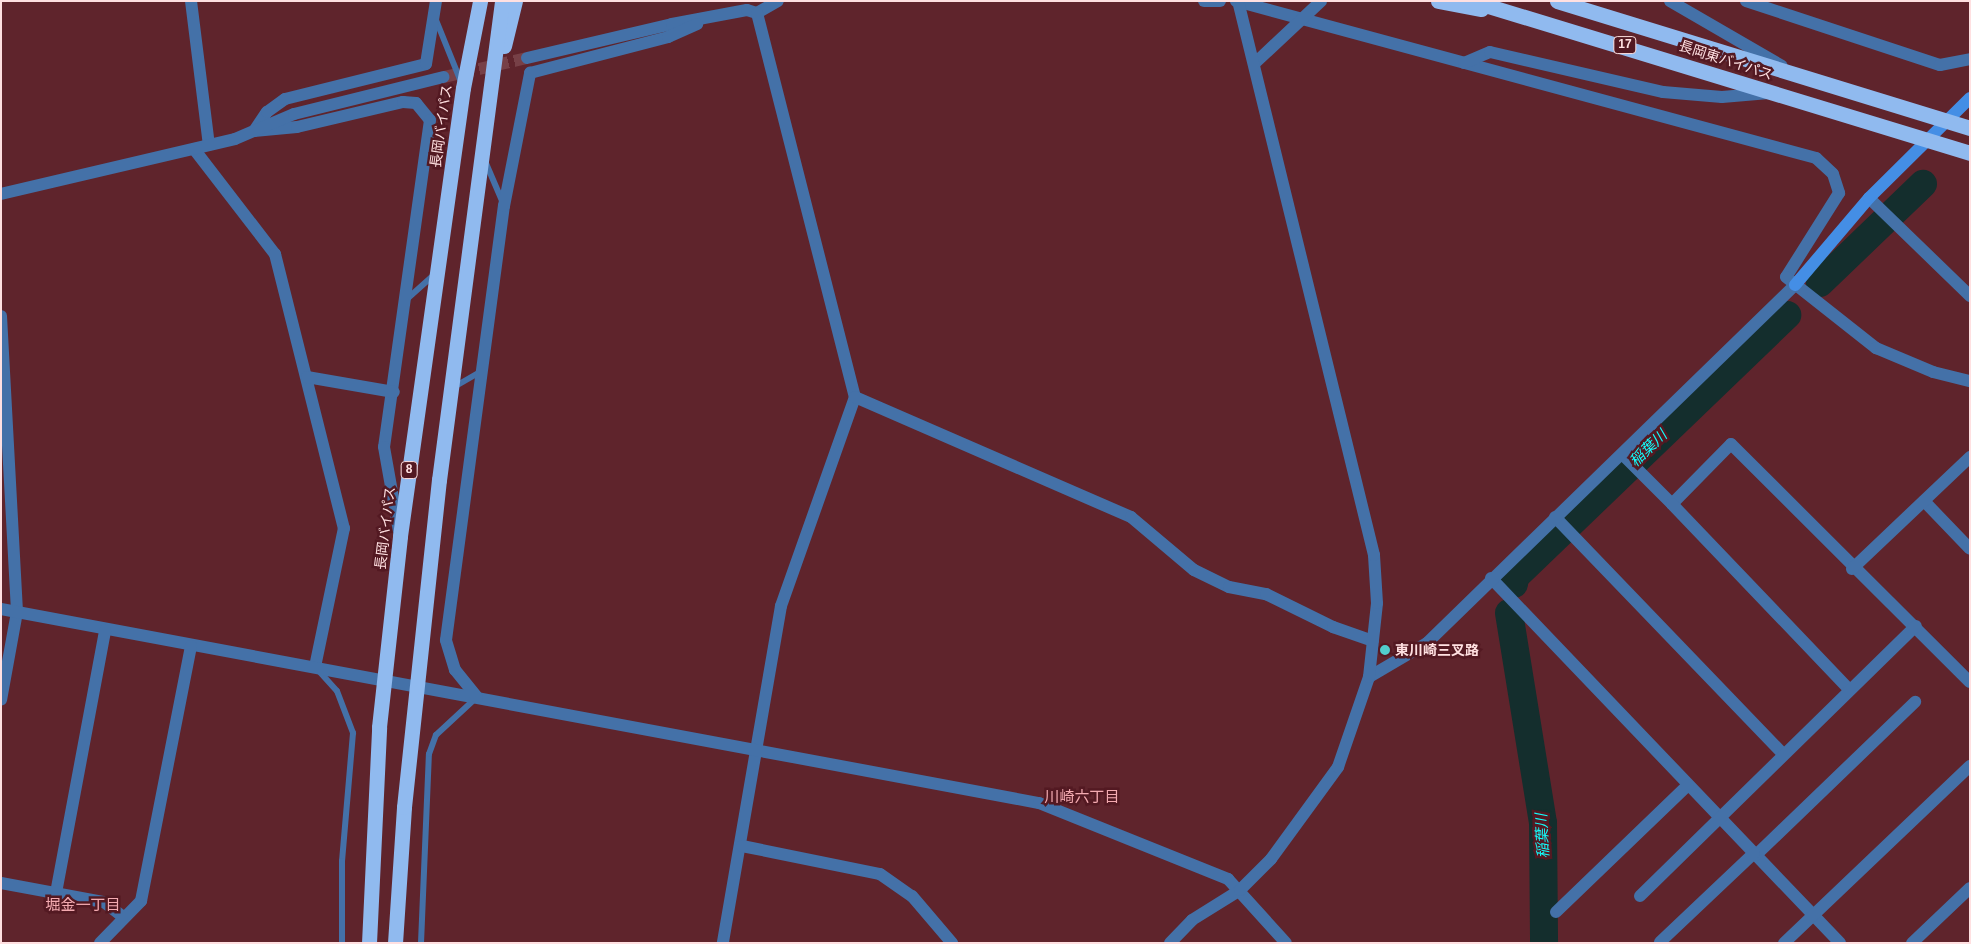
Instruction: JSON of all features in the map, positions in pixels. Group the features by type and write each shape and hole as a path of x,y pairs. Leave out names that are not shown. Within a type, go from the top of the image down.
{"highway":[{"path":"463,88 469,1"},
{"name":"長岡バイパス","path":"369,943 379,727 386,680 400,536 463,88 480,1"},
{"path":"395,943 417,685 439,480 454,387 483,158 488,100 502,1"},
{"path":"488,100 515,1"},
{"name":"17","path":"1438,1 1537,18"},
{"name":"長岡東バイパス","path":"1472,1 1537,18 1928,138 1970,153"},
{"name":"長岡東バイパス","path":"1557,1 1636,22 1970,128"},
{"name":"17","path":"1582,1 1636,22"}],"street":[{"path":"192,1 209,145"},
{"path":"254,131 267,112 284,100 426,64 436,1"},
{"path":"527,58 716,15 757,12 778,1"},
{"path":"1204,1 1220,1"},
{"path":"1254,64 1307,18 1321,1"},
{"path":"1670,1 1786,69"},
{"path":"1746,1 1940,65 1970,60"},
{"path":"1170,943 1192,920 1240,890 1271,859 1338,768 1369,677 1378,602 1374,555 1238,2 1307,18 1464,63 1816,158 1834,174 1839,193 1795,259 1786,277 1876,348 1933,372 1970,381"},
{"path":"723,943 760,751 781,606 855,397 757,12"},
{"path":"477,697 455,670 446,640 480,372 504,206 530,73 668,36 716,15"},
{"path":"1464,63 1490,52 1698,97 1777,93"},
{"path":"1,194 194,149 254,131 294,114 444,77"},
{"path":"254,131 297,127 402,102 416,103 426,111 430,120 394,392 384,447 400,536"},
{"path":"1369,677 1427,643 1491,578 1623,455 1795,285 1869,198 1946,120 1967,103"},
{"path":"194,149 275,254 344,528 315,667"},
{"path":"1869,198 1970,296"},
{"path":"1,316 17,612 1,700"},
{"path":"307,377 394,392"},
{"path":"855,397 1131,517 1194,570 1229,587 1266,594 1333,627 1373,641"},
{"path":"1672,504 1731,444 1852,568 1916,626 1970,682"},
{"path":"1623,455 1850,690"},
{"path":"1852,568 1970,457"},
{"path":"1924,501 1970,549"},
{"path":"1555,518 1782,754"},
{"path":"1491,578 1840,943"},
{"path":"1,609 105,631 417,685 1039,804 1228,879 1240,890 1286,943"},
{"path":"1640,896 1782,754 1916,626"},
{"path":"56,893 105,631"},
{"path":"100,943 141,901 191,646"},
{"path":"1660,942 1915,702"},
{"path":"1784,943 1970,766"},
{"path":"1556,912 1688,784"},
{"path":"742,846 880,874 912,896 952,943"},
{"path":"1,883 104,902 124,917"},
{"path":"1912,943 1970,888"}],"lane":[{"path":"434,15 463,88"},
{"path":"483,158 504,206"},
{"path":"407,299 437,274"},
{"path":"454,387 480,372"},
{"path":"315,667 337,691 352,733 342,861 342,943"},
{"path":"421,943 428,754 436,735 477,697"}],"waterway":[{"name":"稲葉川","path":"1820,283 1923,184"},
{"name":"稲葉川","path":"1514,584 1515,577 1787,315"},
{"name":"稲葉川","path":"1509,613 1543,823 1544,943"}],"tunnel":[{"path":"444,77 527,58"}],"place":[{"name":"東川崎三叉路","path":"1385,650"}],"district":[{"name":"川崎六丁目","path":"1082,797"},
{"name":"堀金一丁目","path":"83,905"}]}
